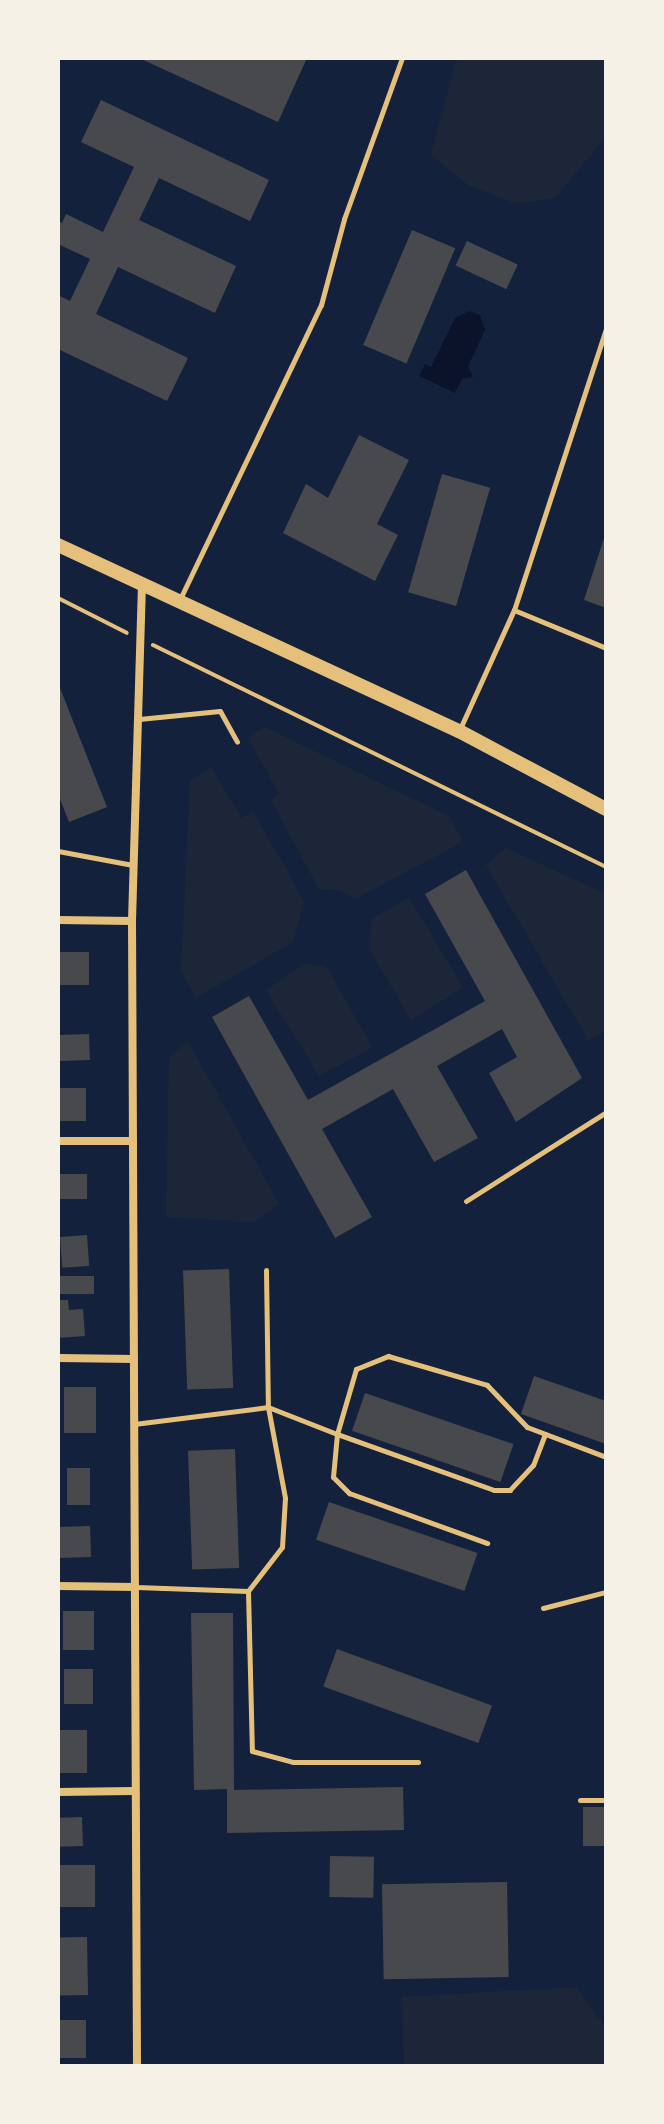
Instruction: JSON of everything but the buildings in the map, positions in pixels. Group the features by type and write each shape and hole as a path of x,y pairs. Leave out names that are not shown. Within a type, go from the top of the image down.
{"main road":[{"path":"58,545 177,604 459,731 606,809"}],"street":[{"path":"137,2066 133,1791 132,921 142,585"},
{"path":"58,920 132,921"},
{"path":"58,1141 133,1141"},
{"path":"58,1358 134,1359"},
{"path":"58,1586 135,1587"},
{"path":"58,1792 133,1791"}],"lane":[{"path":"177,604 321,305 344,219 402,58"},
{"path":"459,731 514,610 606,328"},
{"path":"514,610 606,648"},
{"path":"138,719 220,711 237,742"},
{"path":"58,851 134,865"},
{"path":"466,1201 606,1112"},
{"path":"266,1270 268,1407 285,1498 282,1547 248,1591 252,1751 293,1762 418,1762"},
{"path":"487,1543 349,1493 333,1477 337,1434 356,1369 388,1356 487,1385 512,1415 545,1434 606,1457"},
{"path":"134,1424 268,1407 494,1490 510,1490 533,1465 545,1434"},
{"path":"135,1587 248,1591"},
{"path":"543,1608 606,1592"},
{"path":"580,1800 606,1800"}],"path":[{"path":"58,598 606,867"}],"shaded area":[{"path":"457,58 606,58 606,136 555,198 517,204 468,185 431,155"},
{"path":"469,311 480,315 485,330 468,366 473,377 462,379 455,393 419,376 425,364 431,367 455,318"},
{"path":"265,727 450,817 463,842 355,899 340,890 319,889 271,800 279,793 248,738"},
{"path":"211,766 241,818 253,811 304,901 293,942 196,998 181,970 190,781"},
{"path":"506,848 606,894 606,1031 588,1040 486,865"},
{"path":"409,898 463,988 411,1020 370,951 371,919"},
{"path":"306,963 328,968 372,1048 319,1076 266,990"},
{"path":"188,1041 279,1204 254,1222 166,1217 169,1058"},
{"path":"577,1987 606,2028 606,2066 404,2066 402,1997"}]}
